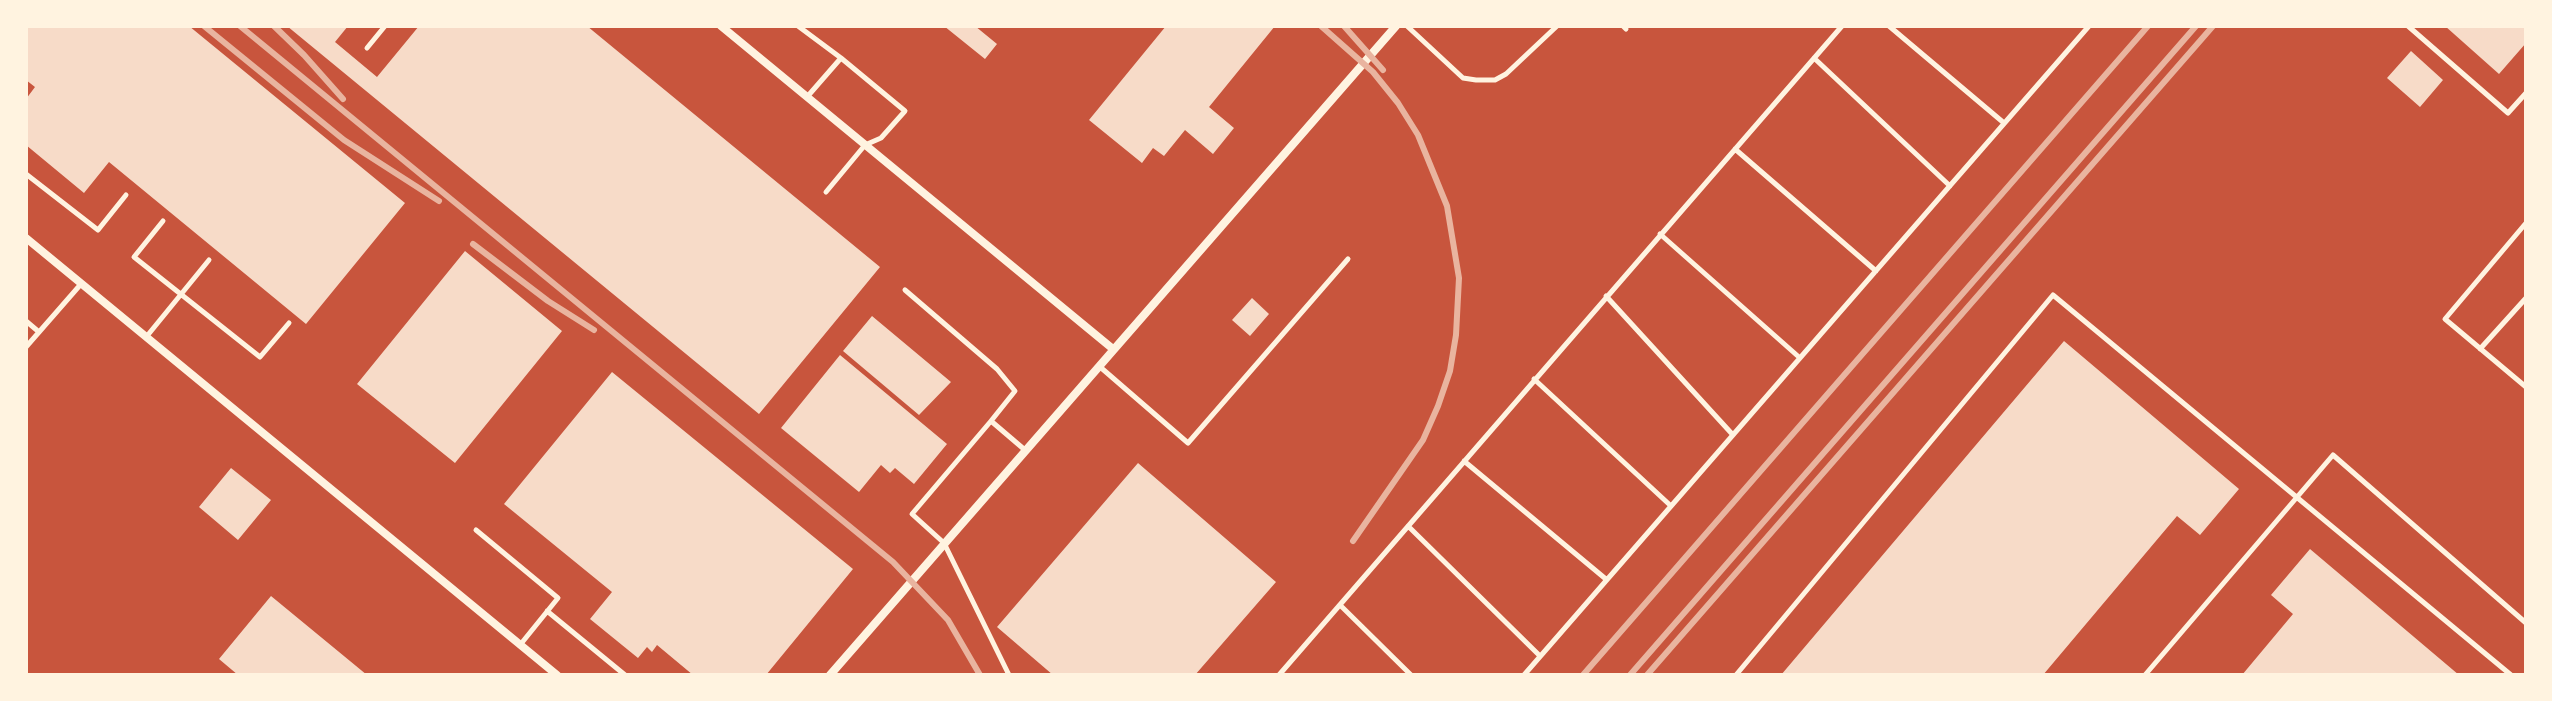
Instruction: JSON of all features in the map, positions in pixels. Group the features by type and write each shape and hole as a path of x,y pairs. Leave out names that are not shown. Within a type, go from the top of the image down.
{"street":[{"path":"721,26 1113,349"},
{"path":"830,675 1396,26"},
{"path":"26,238 557,675"}],"lane":[{"path":"367,48 385,26"},
{"path":"731,35 738,26"},
{"path":"798,26 905,111 881,138 865,145 826,192"},
{"path":"1407,26 1463,78 1476,80 1495,80 1506,74 1557,26"},
{"path":"1279,675 1842,26"},
{"path":"1889,26 2004,123"},
{"path":"1524,675 2089,26"},
{"path":"2408,26 2508,113 2526,93"},
{"path":"807,97 841,58"},
{"path":"1814,58 1950,186"},
{"path":"1735,149 1876,271"},
{"path":"26,174 98,230 126,195"},
{"path":"163,221 134,257 260,357 289,323"},
{"path":"2526,223 2445,319 2526,387"},
{"path":"1660,234 1800,358"},
{"path":"1098,365 1188,443 1348,259"},
{"path":"146,337 209,260"},
{"path":"26,347 81,284"},
{"path":"905,290 997,369 1015,391 912,514 944,543 1009,675"},
{"path":"1736,675 2053,295 2511,675"},
{"path":"1606,296 1733,435"},
{"path":"2480,349 2526,298"},
{"path":"26,321 39,332"},
{"path":"1534,379 1671,506"},
{"path":"991,421 1025,450"},
{"path":"2145,675 2333,455 2526,623"},
{"path":"1464,461 1607,580"},
{"path":"1408,526 1540,656"},
{"path":"476,530 558,598 520,645"},
{"path":"1340,605 1411,675"},
{"path":"547,611 625,675"}],"building":[{"path":"26,26 189,26 405,203 306,324 109,162 84,193 26,145 26,99 35,87 26,80"},
{"path":"287,26 348,26 335,42 377,77 419,26 587,26 880,267 759,414"},
{"path":"944,26 975,26 997,44 985,59"},
{"path":"1166,26 1275,26 1209,107 1234,128 1213,154 1185,130 1164,156 1153,148 1142,163 1089,120"},
{"path":"2445,26 2522,26 2526,30 2526,43 2499,74"},
{"path":"2411,51 2443,80 2420,107 2387,78"},
{"path":"465,251 562,331 455,463 357,384"},
{"path":"1252,298 1269,314 1250,336 1232,320"},
{"path":"872,316 951,382 919,415 843,351"},
{"path":"2064,341 2239,489 2200,535 2177,516 2043,675 1781,675"},
{"path":"840,355 947,444 914,484 895,468 890,473 881,465 859,492 781,428"},
{"path":"612,372 853,569 766,675 693,675 657,645 652,652 647,647 638,658 590,619 612,592 504,504"},
{"path":"1138,463 1276,582 1195,675 1053,675 997,627"},
{"path":"231,468 271,500 238,540 199,507"},
{"path":"2310,549 2459,675 2242,675 2293,614 2271,595"},
{"path":"271,596 367,675 238,675 219,659"}],"railway":[{"path":"204,26 344,140 439,201"},
{"path":"240,26 893,562 948,620 980,675"},
{"path":"274,26 343,99"},
{"path":"1321,26 1373,72 1418,135 1447,206 1459,278 1456,335 1450,371 1438,406 1423,440 1353,541"},
{"path":"1344,26 1383,70"},
{"path":"1583,675 2148,26"},
{"path":"1630,675 2196,26"},
{"path":"1647,675 2213,26"},
{"path":"473,244 548,301 594,330"}]}
